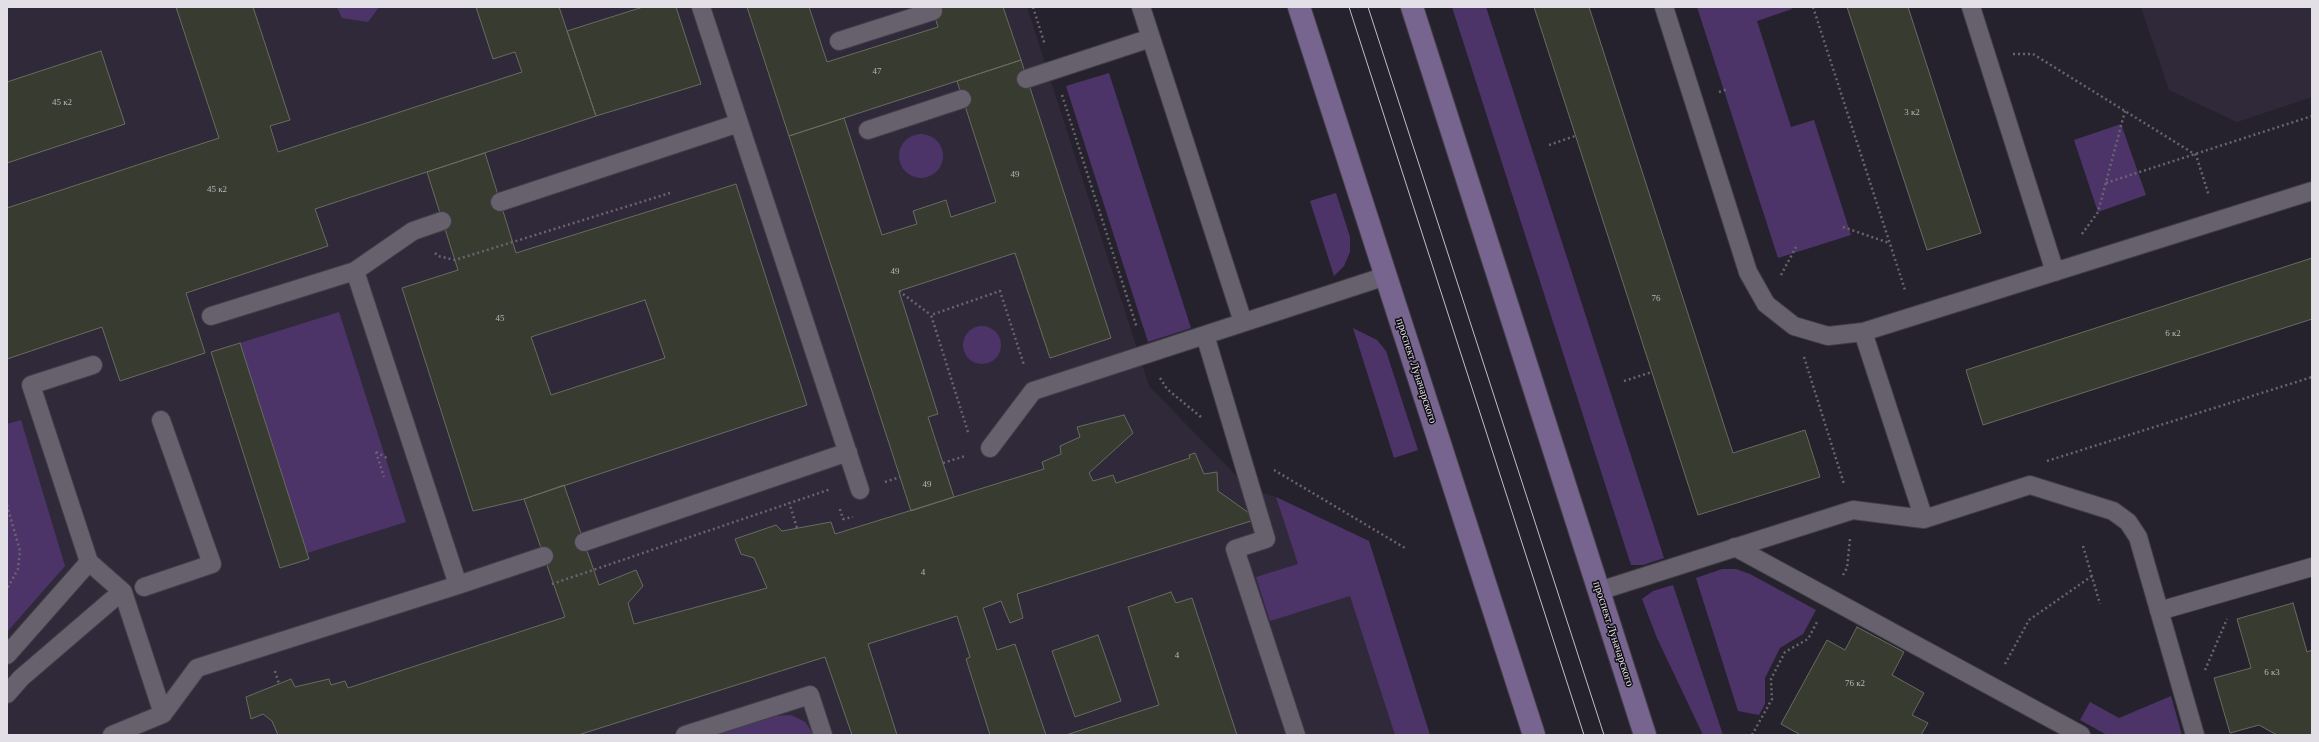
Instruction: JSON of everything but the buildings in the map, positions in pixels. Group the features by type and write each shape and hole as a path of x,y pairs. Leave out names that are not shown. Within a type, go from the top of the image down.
{"main road":[{"name":"проспект Луначарского","path":"1299,7 1534,735"},
{"name":"проспект Луначарского","path":"1412,7 1646,735"}],"lane":[{"path":"701,7 860,490"},
{"path":"1141,7 1243,322"},
{"path":"1664,7 1748,272 1766,304 1794,326 1828,336 1863,332 2312,191"},
{"path":"1971,7 2054,272"},
{"path":"839,41 933,11"},
{"path":"1026,79 1151,38"},
{"path":"868,130 962,100"},
{"path":"500,202 739,123"},
{"path":"211,316 355,271 413,230 442,221"},
{"path":"355,271 458,586"},
{"path":"990,448 1033,390 1386,276"},
{"path":"1863,332 1924,519"},
{"path":"1205,335 1266,539 1235,549 1296,735"},
{"path":"93,365 31,385 89,562 123,592 163,714"},
{"path":"144,588 212,564 161,420"},
{"path":"584,542 848,452"},
{"path":"1599,591 1853,510 1924,519 2030,485 2113,511 2128,522 2138,537 2195,735"},
{"path":"1735,547 2080,735"},
{"path":"112,735 163,714 197,668 458,586 544,556"},
{"path":"7,655 89,562"},
{"path":"2159,611 2312,567"},
{"path":"7,694 20,678 113,598"},
{"path":"685,735 810,695 823,735"}],"path":[{"path":"1033,7 1146,354 1167,389 1203,419"},
{"path":"1813,7 1913,317"},
{"path":"1987,58 2007,54 2033,54 2196,155 2217,222"},
{"path":"2081,236 2098,212 2125,111"},
{"path":"2106,183 2196,155 2312,116"},
{"path":"1548,144 1576,136"},
{"path":"455,260 670,193"},
{"path":"1843,227 1889,242"},
{"path":"898,291 931,315 970,439"},
{"path":"931,315 1000,291 1033,390"},
{"path":"1752,735 1772,699 1771,679 1785,652 1808,639 1847,568 1853,510 1794,326"},
{"path":"1624,381 1652,372"},
{"path":"2030,485 2043,462 2312,377"},
{"path":"1239,449 1405,548"},
{"path":"376,452 384,476"},
{"path":"553,584 833,488"},
{"path":"7,505 20,551 18,569 7,590"},
{"path":"2083,546 2100,604"},
{"path":"1992,687 2029,620 2092,576"},
{"path":"2188,710 2241,588"}],"shaded area":[{"path":"7,7 1027,7 1149,386 1248,488 1276,497 1369,541 1430,735 7,735"},
{"path":"337,7 379,7 368,22 342,18"},
{"path":"1452,7 1486,7 1664,558 1643,565 1631,565"},
{"path":"1697,7 1791,7 1792,9 1757,21 1791,127 1814,120 1851,235 1778,258"},
{"path":"2141,7 2312,7 2312,97 2237,122 2169,90"},
{"path":"1109,73 1191,328 1148,342 1066,86"},
{"path":"2121,124 2146,195 2098,212 2074,140"},
{"path":"917,134 925,134 930,135 937,140 942,147 942,165 937,172 930,177 917,178 909,175 902,168 899,160 899,152 902,144 909,137"},
{"path":"1336,193 1350,237 1350,252 1344,266 1334,276 1310,201"},
{"path":"339,312 406,522 307,553 240,343"},
{"path":"978,326 986,326 996,331 1000,338 1000,352 996,359 986,364 978,364 968,359 966,356 963,349 963,341 968,331 971,329"},
{"path":"1353,328 1377,340 1386,351 1418,450 1394,458"},
{"path":"21,420 65,566 7,632 7,424"},
{"path":"1276,497 1369,541 1430,735 1395,735 1350,596 1270,621 1256,577 1298,564"},
{"path":"1722,569 1736,569 1750,574 1816,610 1803,634 1780,648 1765,678 1765,704 1759,715 1738,711 1696,578"},
{"path":"1673,585 1723,735 1703,735 1657,638 1642,599 1653,591"},
{"path":"2171,696 2182,735 2107,735 2080,720 2090,702 2119,718"},
{"path":"791,715 805,722 814,735 716,735 775,716"}],"tram line":[{"path":"1349,7 1584,735"},
{"path":"1368,7 1604,735"}]}
